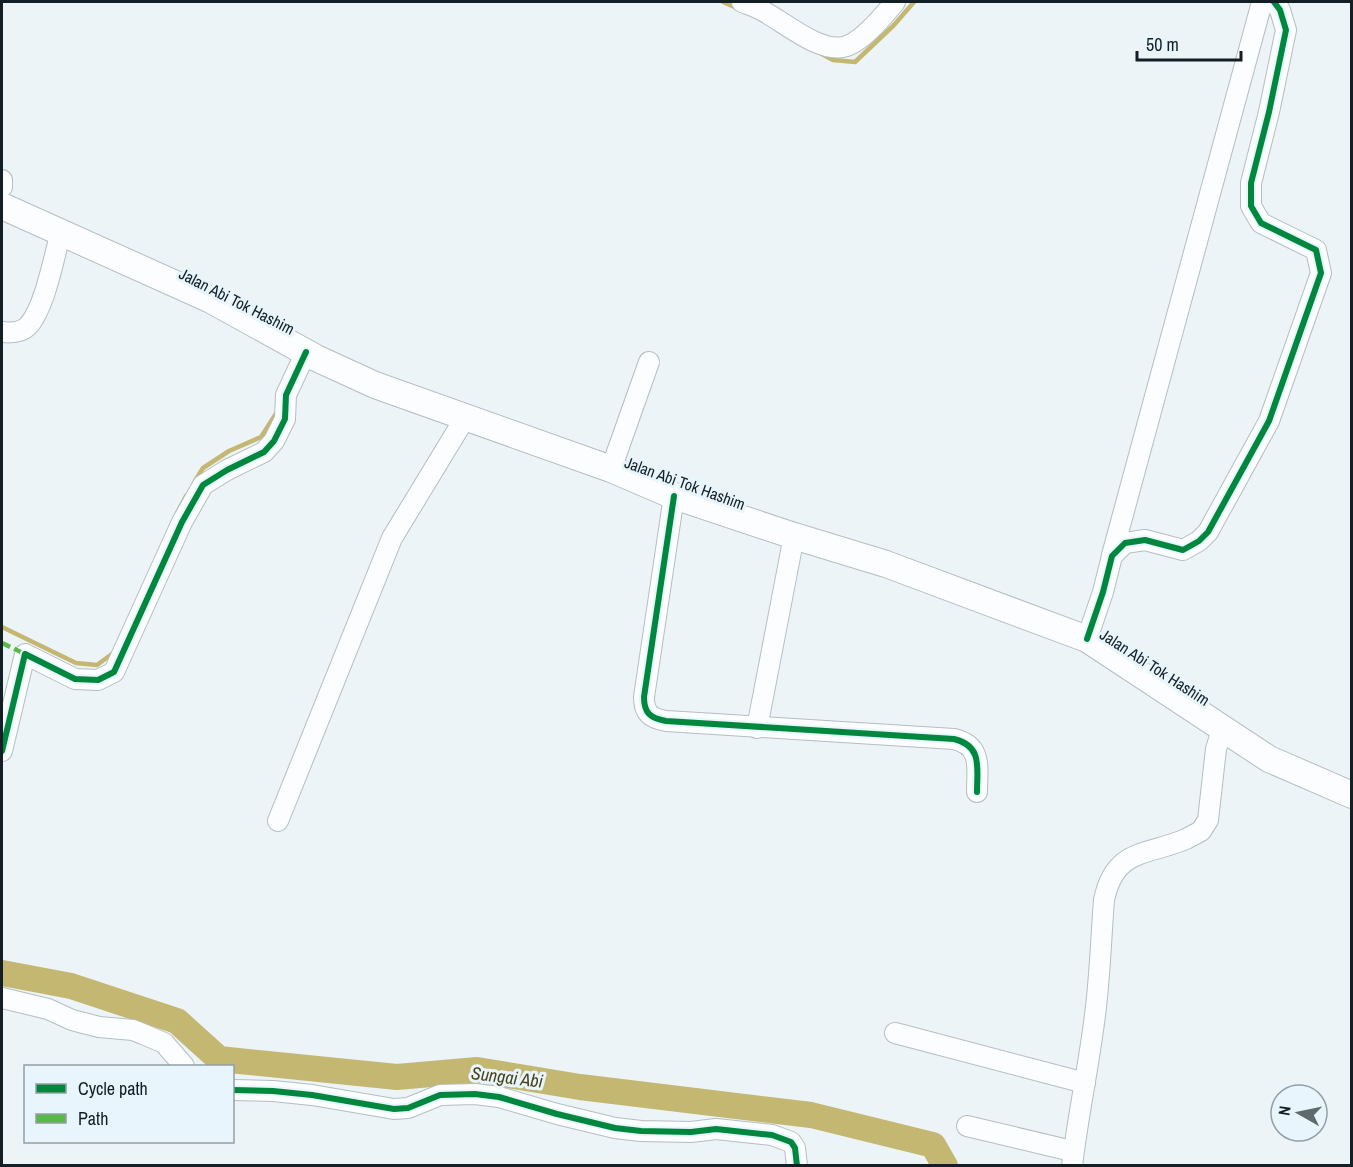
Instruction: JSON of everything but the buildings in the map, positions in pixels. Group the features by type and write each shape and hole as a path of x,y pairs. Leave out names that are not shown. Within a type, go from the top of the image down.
{"main road":[{"name":"Jalan Abi Tok Hashim","path":"2,206 211,300 306,352 375,386 611,469 674,496 886,564 1087,639 1269,759 1352,795"}],"street":[{"path":"742,2 764,11 802,35 830,47 843,47 854,42 896,2"},
{"path":"1087,639 1103,592 1262,2"},
{"path":"1112,556 1125,543 1145,540 1183,550 1199,541 1208,532 1269,421 1321,273 1316,250 1261,223 1251,206 1251,183 1286,30 1280,10 1274,2"},
{"path":"2,180 2,187"},
{"path":"2,332 19,332 28,326 41,302 61,232"},
{"path":"2,751 25,654 75,678 98,680 114,672 182,522 203,485 226,470 264,452 274,441 285,419 286,396 306,352"},
{"path":"611,469 649,362"},
{"path":"278,821 392,538 465,418"},
{"path":"674,496 644,697 646,712 650,717 666,721 757,728 964,741 972,747 976,758 977,792"},
{"path":"757,728 794,536"},
{"path":"967,1126 1072,1158 1096,1005 1107,886 1113,874 1127,859 1178,843 1194,836 1204,827 1208,820 1212,797 1220,725"},
{"path":"2,998 48,1009 91,1026 133,1030 164,1044 183,1065"},
{"path":"895,1033 1085,1083"},
{"path":"234,1090 312,1095 394,1109 408,1108 440,1095 475,1094 499,1097 615,1128 658,1133 716,1129 772,1135 791,1142 795,1148 797,1166"}],"waterway":[{"path":"723,2 739,9"},
{"path":"820,53 833,60 855,62 894,25 914,2"},
{"path":"195,481 203,468 229,451 261,437 279,409"},
{"path":"177,513 186,496"},
{"path":"2,627 76,663 97,665 112,654"},
{"name":"Sungai Abi","path":"2,973 71,986 177,1021 219,1059 397,1077 477,1070 580,1087 811,1115 933,1145 945,1166"}],"marked path":[{"path":"2,643 25,654"}],"cycle path":[{"path":"1087,639 1112,556 1125,543 1145,540 1183,550 1199,541 1208,532 1269,421 1321,273 1316,250 1261,223 1251,206 1251,183 1286,30 1280,10 1274,2"},
{"path":"2,751 25,654 75,679 98,680 114,672 182,522 203,485 264,452 274,441 285,419 286,395 306,352"},
{"path":"674,496 644,697 645,707 649,714 666,721 954,739 963,742 974,753 977,767 977,792"},
{"path":"234,1090 312,1095 394,1109 408,1108 440,1095 475,1094 499,1097 615,1128 691,1132 716,1129 772,1135 791,1142 795,1148 797,1166"}]}
